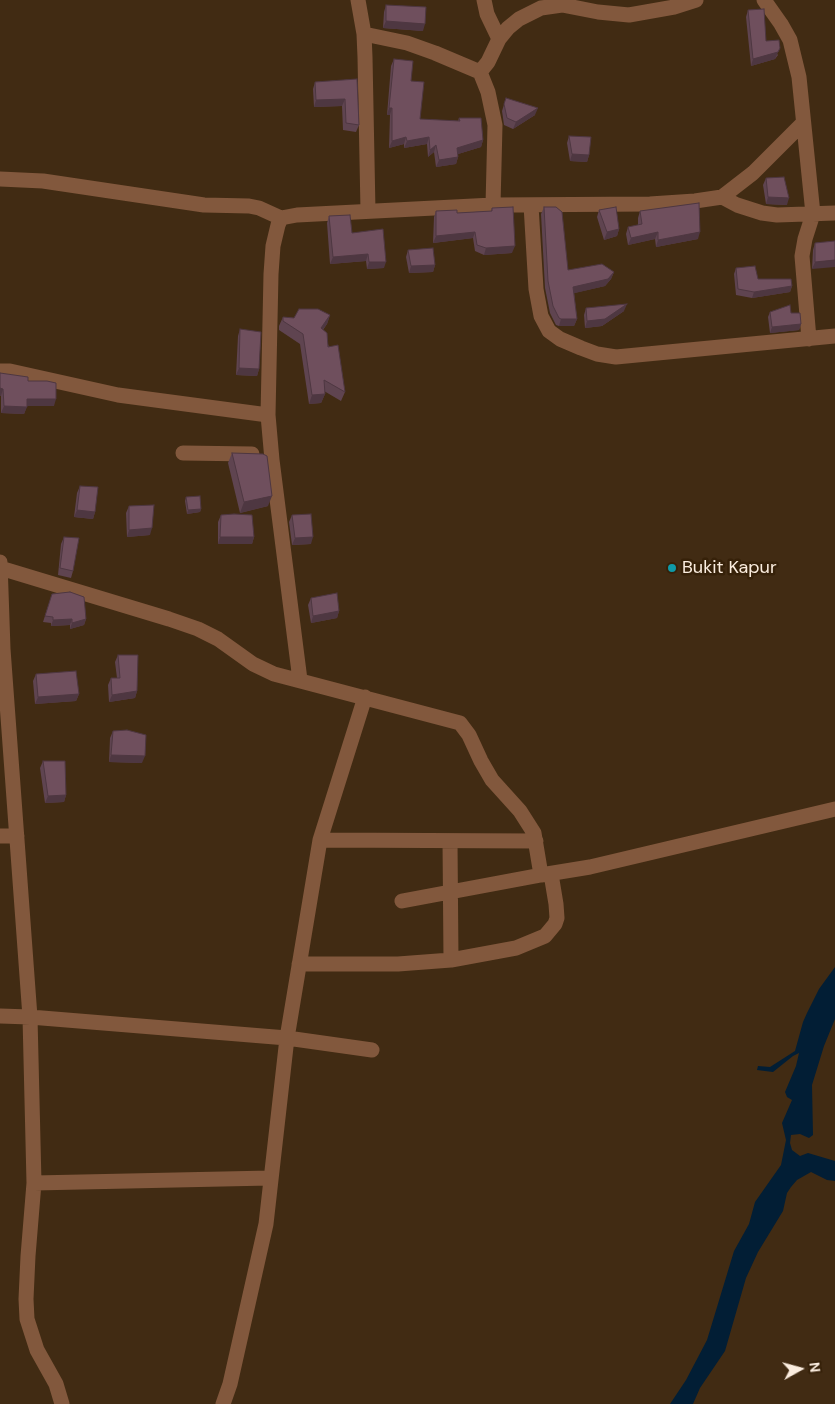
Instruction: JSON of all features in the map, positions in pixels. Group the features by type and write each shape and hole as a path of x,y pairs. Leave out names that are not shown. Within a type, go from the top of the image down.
{"street":[{"path":"358,0 364,34 368,211"},
{"path":"484,0 487,14 499,39"},
{"path":"480,72 492,57 499,39 519,19 531,11 562,5 598,12 629,15 674,7 696,0"},
{"path":"764,0 790,40 799,77 813,214 802,256 809,339"},
{"path":"364,34 407,43 480,72 488,92 495,125 493,205"},
{"path":"0,179 43,181 204,205 250,206 281,218 297,215 493,205 650,204 695,201 722,197 753,173 803,123"},
{"path":"722,197 737,206 762,213 777,215 835,213"},
{"path":"531,204 539,311 549,331 560,339 597,354 616,357 835,336"},
{"path":"281,218 273,246 271,274 268,415 300,680"},
{"path":"0,371 10,371 118,395 268,415"},
{"path":"183,453 254,454 262,455 272,460"},
{"path":"62,1404 56,1384 37,1350 27,1319 28,1256 34,1183 30,1018 1,649 0,566 198,629 218,639 253,664 265,670 460,723 466,730 492,780 520,811 534,833 557,918 551,931 537,940 516,948 451,960 398,964 299,964"},
{"path":"222,1404 230,1384 266,1224 287,1038 320,840 365,697"},
{"path":"402,901 590,867 835,808"},
{"path":"0,836 17,836"},
{"path":"320,840 536,841"},
{"path":"450,841 451,960"},
{"path":"0,1016 287,1038 372,1050"},
{"path":"34,1183 270,1178"}],"water":[{"path":"835,967 835,1019 824,1046 812,1085 813,1135 809,1138 800,1134 791,1135 790,1143 792,1150 800,1156 808,1153 835,1161 835,1181 827,1180 811,1172 797,1180 791,1187 787,1193 783,1211 758,1252 746,1278 725,1351 700,1388 693,1404 670,1404 686,1380 707,1340 734,1251 749,1224 755,1202 781,1165 786,1140 782,1123 792,1100 787,1097 785,1092 796,1066 799,1053 773,1072 757,1070 758,1066 770,1067 795,1051 807,1013 819,989"}],"building":[{"path":"386,5 426,7 425,24 386,21"},
{"path":"764,9 766,41 779,40 780,48 778,52 753,59 748,10"},
{"path":"394,59 413,61 411,81 424,82 420,119 460,121 459,118 481,118 483,140 457,148 458,157 439,160 436,145 430,150 429,137 407,141 406,137 392,141 392,108 389,108"},
{"path":"357,79 359,125 346,123 345,99 316,100 315,82"},
{"path":"506,98 538,108 516,122 507,118 504,104"},
{"path":"569,136 591,137 589,155 572,154"},
{"path":"784,177 789,198 768,197 766,178"},
{"path":"699,203 700,232 658,240 658,232 631,238 628,227 642,224 640,211"},
{"path":"513,207 515,246 486,248 477,245 475,232 436,236 436,211 457,210 457,213 492,211 492,208"},
{"path":"544,207 556,207 562,212 568,270 602,264 614,272 608,279 573,287 577,319 559,318 553,306 548,281"},
{"path":"616,207 619,229 607,232 599,210"},
{"path":"350,215 352,233 383,229 386,262 369,262 368,254 333,257 329,216"},
{"path":"835,241 835,260 815,262 815,243"},
{"path":"433,248 435,265 411,266 408,250"},
{"path":"755,266 758,279 791,279 792,286 754,292 738,289 736,268"},
{"path":"627,304 605,319 587,321 586,308"},
{"path":"790,305 791,313 800,313 801,324 772,327 770,312"},
{"path":"299,309 318,309 330,315 321,328 327,333 328,347 338,345 345,392 324,380 325,394 312,395 303,334 283,321 283,317 294,318"},
{"path":"240,329 261,332 259,369 239,368"},
{"path":"0,373 28,377 28,381 56,383 56,399 27,399 27,407 4,406 3,389 0,388"},
{"path":"232,453 263,454 267,456 272,496 244,502"},
{"path":"80,486 98,487 95,512 77,510"},
{"path":"200,496 201,509 188,510 186,497"},
{"path":"154,505 152,528 129,530 129,506"},
{"path":"311,514 313,537 295,538 292,515"},
{"path":"221,515 252,515 254,537 220,537"},
{"path":"64,537 79,538 73,571 60,568"},
{"path":"70,592 84,597 86,619 72,623 72,619 53,620 53,617 45,616 52,594"},
{"path":"337,593 339,611 313,616 311,598"},
{"path":"118,655 138,655 137,691 112,695 111,678 120,678"},
{"path":"76,671 79,694 38,697 36,674"},
{"path":"127,730 146,735 145,756 111,755 113,731"},
{"path":"43,761 65,761 66,795 48,796"}],"place":[{"name":"Bukit Kapur","path":"672,568"}]}
